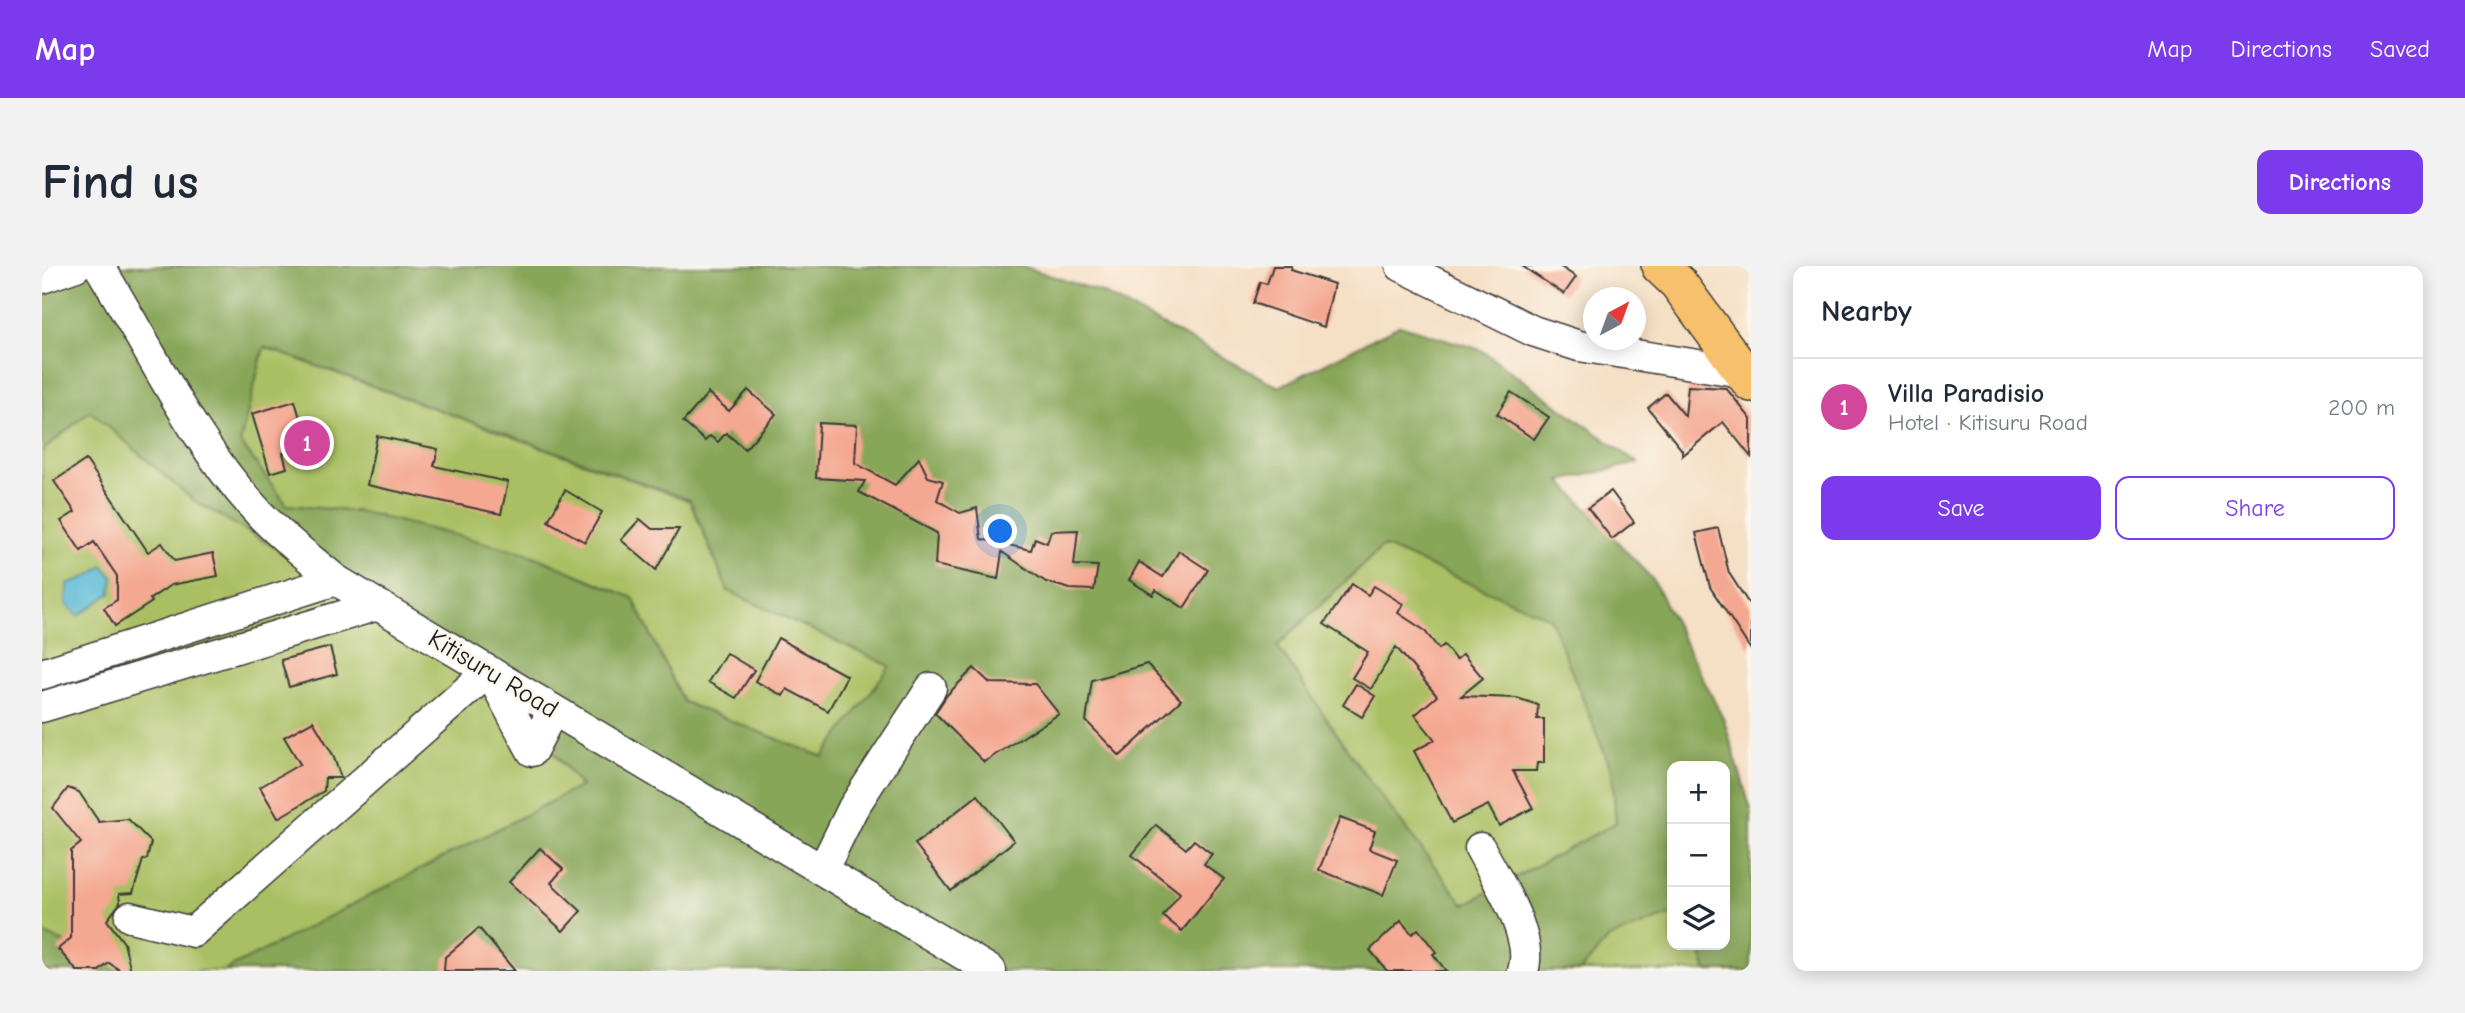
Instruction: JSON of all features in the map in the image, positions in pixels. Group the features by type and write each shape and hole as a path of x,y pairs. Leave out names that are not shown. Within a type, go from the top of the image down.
{"main road":[{"path":"1673,272 1746,378"}],"street":[{"path":"42,278 75,266"},
{"name":"Kitisuru Road","path":"99,266 187,413 238,489 261,515 336,580 991,971"},
{"path":"1401,266 1497,315 1567,342 1610,353 1746,378"},
{"path":"42,674 336,580"},
{"path":"42,707 377,605"},
{"path":"130,917 193,932 489,671 532,751 553,710"},
{"path":"823,869 853,808 931,688"},
{"path":"1479,848 1516,919 1527,961 1523,971"}],"green space":[{"path":"42,266 1022,266 1100,292 1279,387 1400,325 1481,350 1638,463 1561,481 1653,580 1724,720 1751,810 1751,971 1707,971 1700,950 1730,950 1730,761 1667,761 1667,916 1609,938 1580,971 224,971 581,786 489,671 193,500 90,411 42,451","holes":["264,347 690,500 728,591 890,666 823,757 683,702 633,598 526,553 361,512 287,505 240,442","1383,546 1550,618 1612,771 1616,823 1464,905 1365,775 1277,646"]},
{"path":"264,347 690,501 728,591 891,666 823,757 683,702 633,598 526,553 361,512 287,505 240,442"},
{"path":"90,410 193,500 489,671 581,787 224,971 135,971 42,933 42,451"},
{"path":"1383,546 1551,618 1612,771 1616,823 1464,905 1365,775 1277,646"},
{"path":"1667,916 1667,950 1700,950 1707,971 1580,971 1609,938"},
{"path":"42,933 135,971 42,971"}],"water":[{"path":"103,566 113,577 111,593 78,616 66,604 68,584 87,577"}],"building":[{"path":"1273,266 1292,266 1291,270 1334,284 1324,327 1253,303 1260,282 1267,284"},
{"path":"1522,266 1559,266 1576,277 1564,294"},
{"path":"1688,386 1726,388 1751,419 1751,457 1723,422 1682,456 1682,450 1648,408 1666,393 1685,416"},
{"path":"748,390 776,414 745,449 726,433 718,442 710,436 705,441 683,422 708,393 729,411"},
{"path":"1511,392 1549,417 1534,439 1497,414"},
{"path":"295,401 308,445 283,453 287,468 270,473 252,414"},
{"path":"819,423 857,425 855,463 895,485 919,458 928,477 943,481 937,500 960,513 977,508 981,539 1031,550 1035,538 1047,543 1051,531 1078,530 1074,565 1098,566 1094,590 1070,589 1046,582 1002,552 998,579 935,565 937,533 859,492 865,481 816,478"},
{"path":"377,436 438,449 434,466 508,482 501,514 367,485"},
{"path":"86,460 148,552 162,543 175,561 213,553 218,576 171,585 150,599 152,602 115,626 104,608 117,600 117,576 94,542 81,551 61,521 75,512 54,481"},
{"path":"565,490 602,512 585,542 548,521"},
{"path":"1611,491 1634,522 1612,539 1588,508"},
{"path":"640,519 652,529 679,529 656,570 621,540"},
{"path":"1718,528 1729,573 1751,607 1751,650 1710,587 1696,533"},
{"path":"1179,551 1208,570 1184,608 1156,590 1153,595 1129,580 1139,562 1163,577"},
{"path":"1352,584 1368,595 1374,586 1403,604 1398,613 1424,630 1439,649 1444,645 1456,660 1463,654 1483,678 1461,696 1517,698 1538,705 1537,719 1544,719 1544,763 1537,763 1536,771 1513,771 1533,808 1499,826 1488,805 1452,823 1414,751 1435,740 1415,715 1437,696 1396,647 1371,689 1352,678 1368,652 1324,624"},
{"path":"778,638 847,676 828,711 787,689 783,696 755,681"},
{"path":"330,647 337,674 289,687 281,660"},
{"path":"726,653 754,670 736,698 708,682"},
{"path":"1147,664 1181,700 1120,756 1086,721 1092,680"},
{"path":"974,668 990,683 1035,684 1059,714 984,762 935,713 947,695"},
{"path":"1356,684 1375,696 1362,717 1343,705"},
{"path":"313,721 333,755 341,778 325,778 324,791 278,818 260,787 300,764 284,737"},
{"path":"68,788 79,792 99,822 128,819 151,842 133,893 119,894 120,903 107,920 124,943 131,971 121,971 109,963 99,971 77,971 58,949 71,938 71,851 81,843 53,808"},
{"path":"978,795 1014,841 951,891 915,844"},
{"path":"1340,818 1375,831 1369,849 1397,860 1383,895 1319,870"},
{"path":"1156,825 1186,849 1194,840 1212,854 1204,864 1224,879 1182,931 1163,916 1180,893 1132,855"},
{"path":"540,848 563,869 551,883 581,911 563,931 509,882"},
{"path":"1401,921 1412,934 1418,929 1436,952 1433,954 1446,971 1387,971 1370,950"},
{"path":"479,928 515,971 444,971 445,957"}],"place":[{"name":"Villa Paradisio","path":"307,443"}]}
